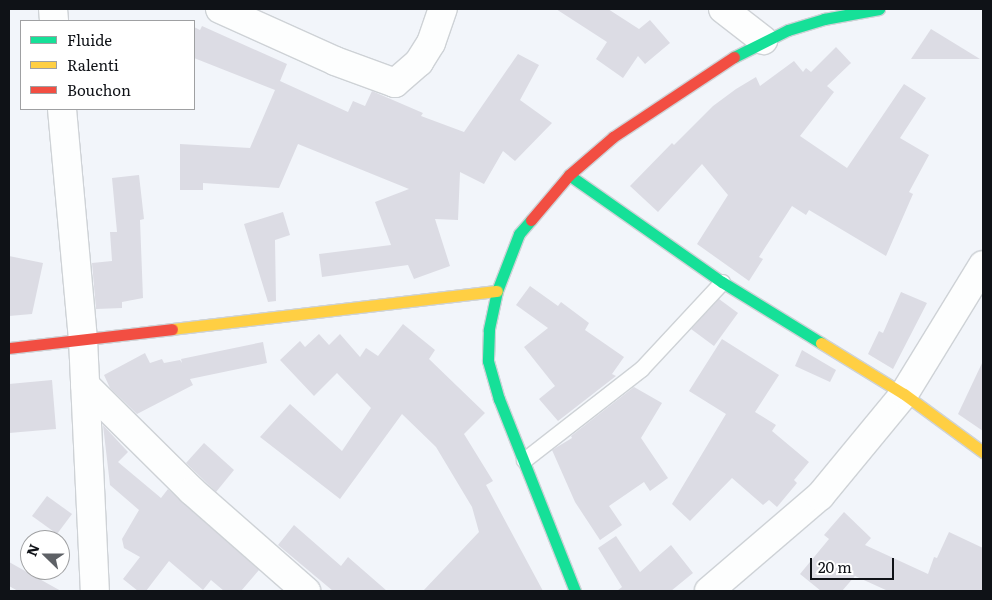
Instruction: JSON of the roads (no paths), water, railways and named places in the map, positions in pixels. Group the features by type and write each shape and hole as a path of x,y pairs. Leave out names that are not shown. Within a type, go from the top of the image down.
{"street":[{"path":"220,9 336,61 395,83 407,76 419,62 431,43 443,9"},
{"path":"723,9 763,40"},
{"path":"575,591 498,399 488,361 489,330 497,291 519,234 569,175 657,106 763,40 824,19 879,9"},
{"path":"62,110 83,339 95,591"},
{"path":"569,175 722,282 904,394 983,452"},
{"path":"709,591 810,507 904,394 983,265"},
{"path":"9,348 497,291"},
{"path":"85,385 192,491 306,591"}],"lane":[{"path":"524,460 641,369 722,282"}]}
